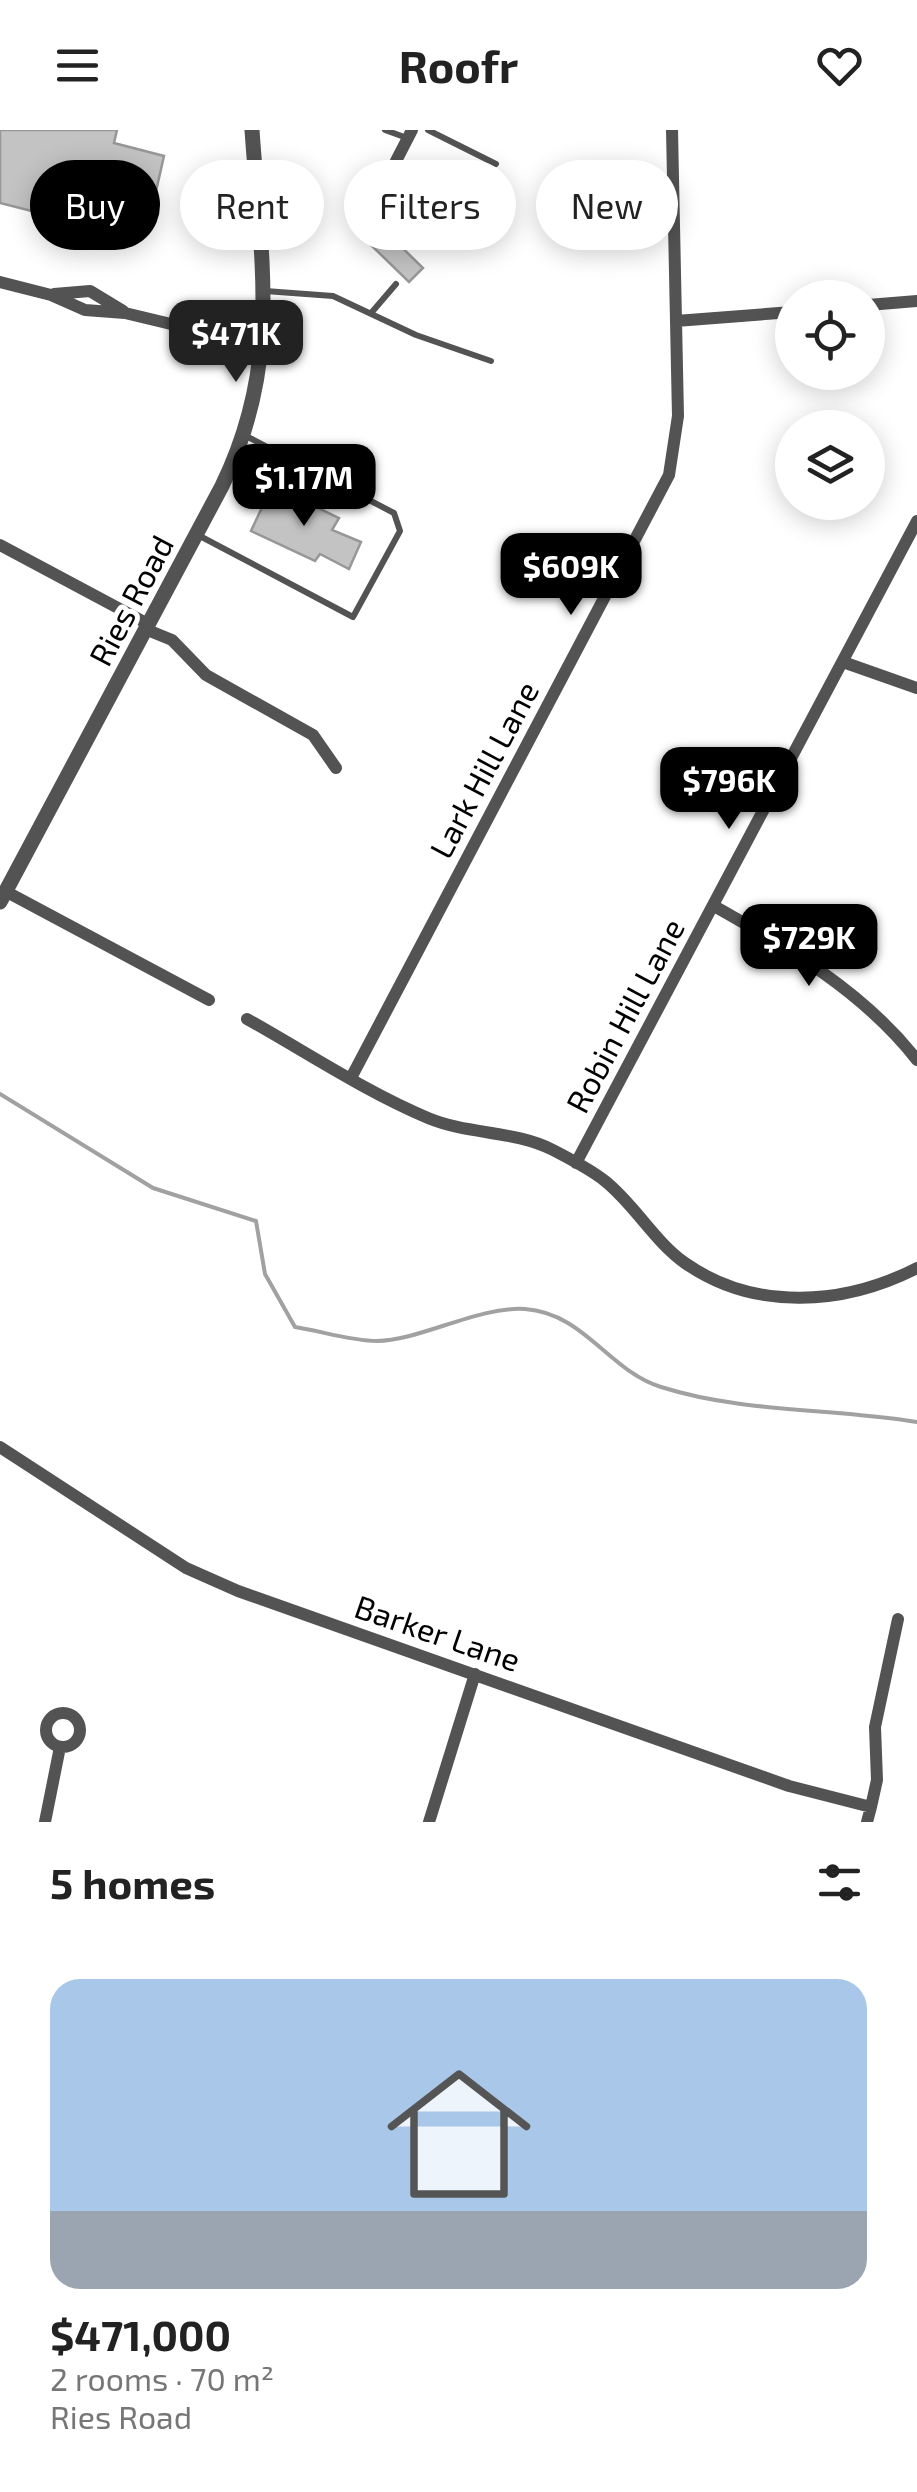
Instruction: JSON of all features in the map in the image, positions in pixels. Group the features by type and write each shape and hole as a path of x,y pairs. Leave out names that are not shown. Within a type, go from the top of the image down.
{"street":[{"name":"Ries Road","path":"3,896 244,436 257,396 263,346 252,130"},
{"name":"Lark Hill Lane","path":"352,1076 662,492 676,444 672,130"},
{"path":"397,160 410,134"},
{"path":"0,282 51,295 90,291 124,312 263,346"},
{"path":"885,304 917,301"},
{"path":"676,322 775,313"},
{"name":"Robin Hill Lane","path":"576,1163 917,522"},
{"path":"0,545 178,644 206,675 313,736 336,768"},
{"path":"843,662 917,688"},
{"path":"3,896 210,1000"},
{"path":"714,906 822,972 915,1052"},
{"path":"247,1020 428,1118 534,1141 576,1163 605,1181 686,1263 750,1291 828,1298 860,1291 917,1268"},
{"name":"Barker Lane","path":"0,1446 186,1568 238,1591 788,1786 870,1807"},
{"path":"867,1822 877,1780 875,1727 898,1619"},
{"path":"428,1822 475,1674"},
{"path":"49,1820 60,1747"}],"lane":[{"path":"385,130 410,134"},
{"path":"428,130 488,160"},
{"path":"372,312 396,284"},
{"path":"263,292 310,292 372,312 416,334 491,361"},
{"path":"196,534 353,617 400,530 394,513 244,436"}],"building":[{"path":"0,130 117,130 114,143 164,156 160,174 160,160 30,160 30,211 0,203"},
{"path":"376,250 405,250 423,268 409,282"},
{"path":"272,486 339,518 332,530 361,542 349,569 320,554 315,561 251,531"}],"waterway":[{"path":"0,1094 153,1188 256,1221 265,1274 295,1327 346,1338 393,1340 488,1313 525,1309 564,1321 626,1369 661,1387 756,1406 917,1422"}]}
